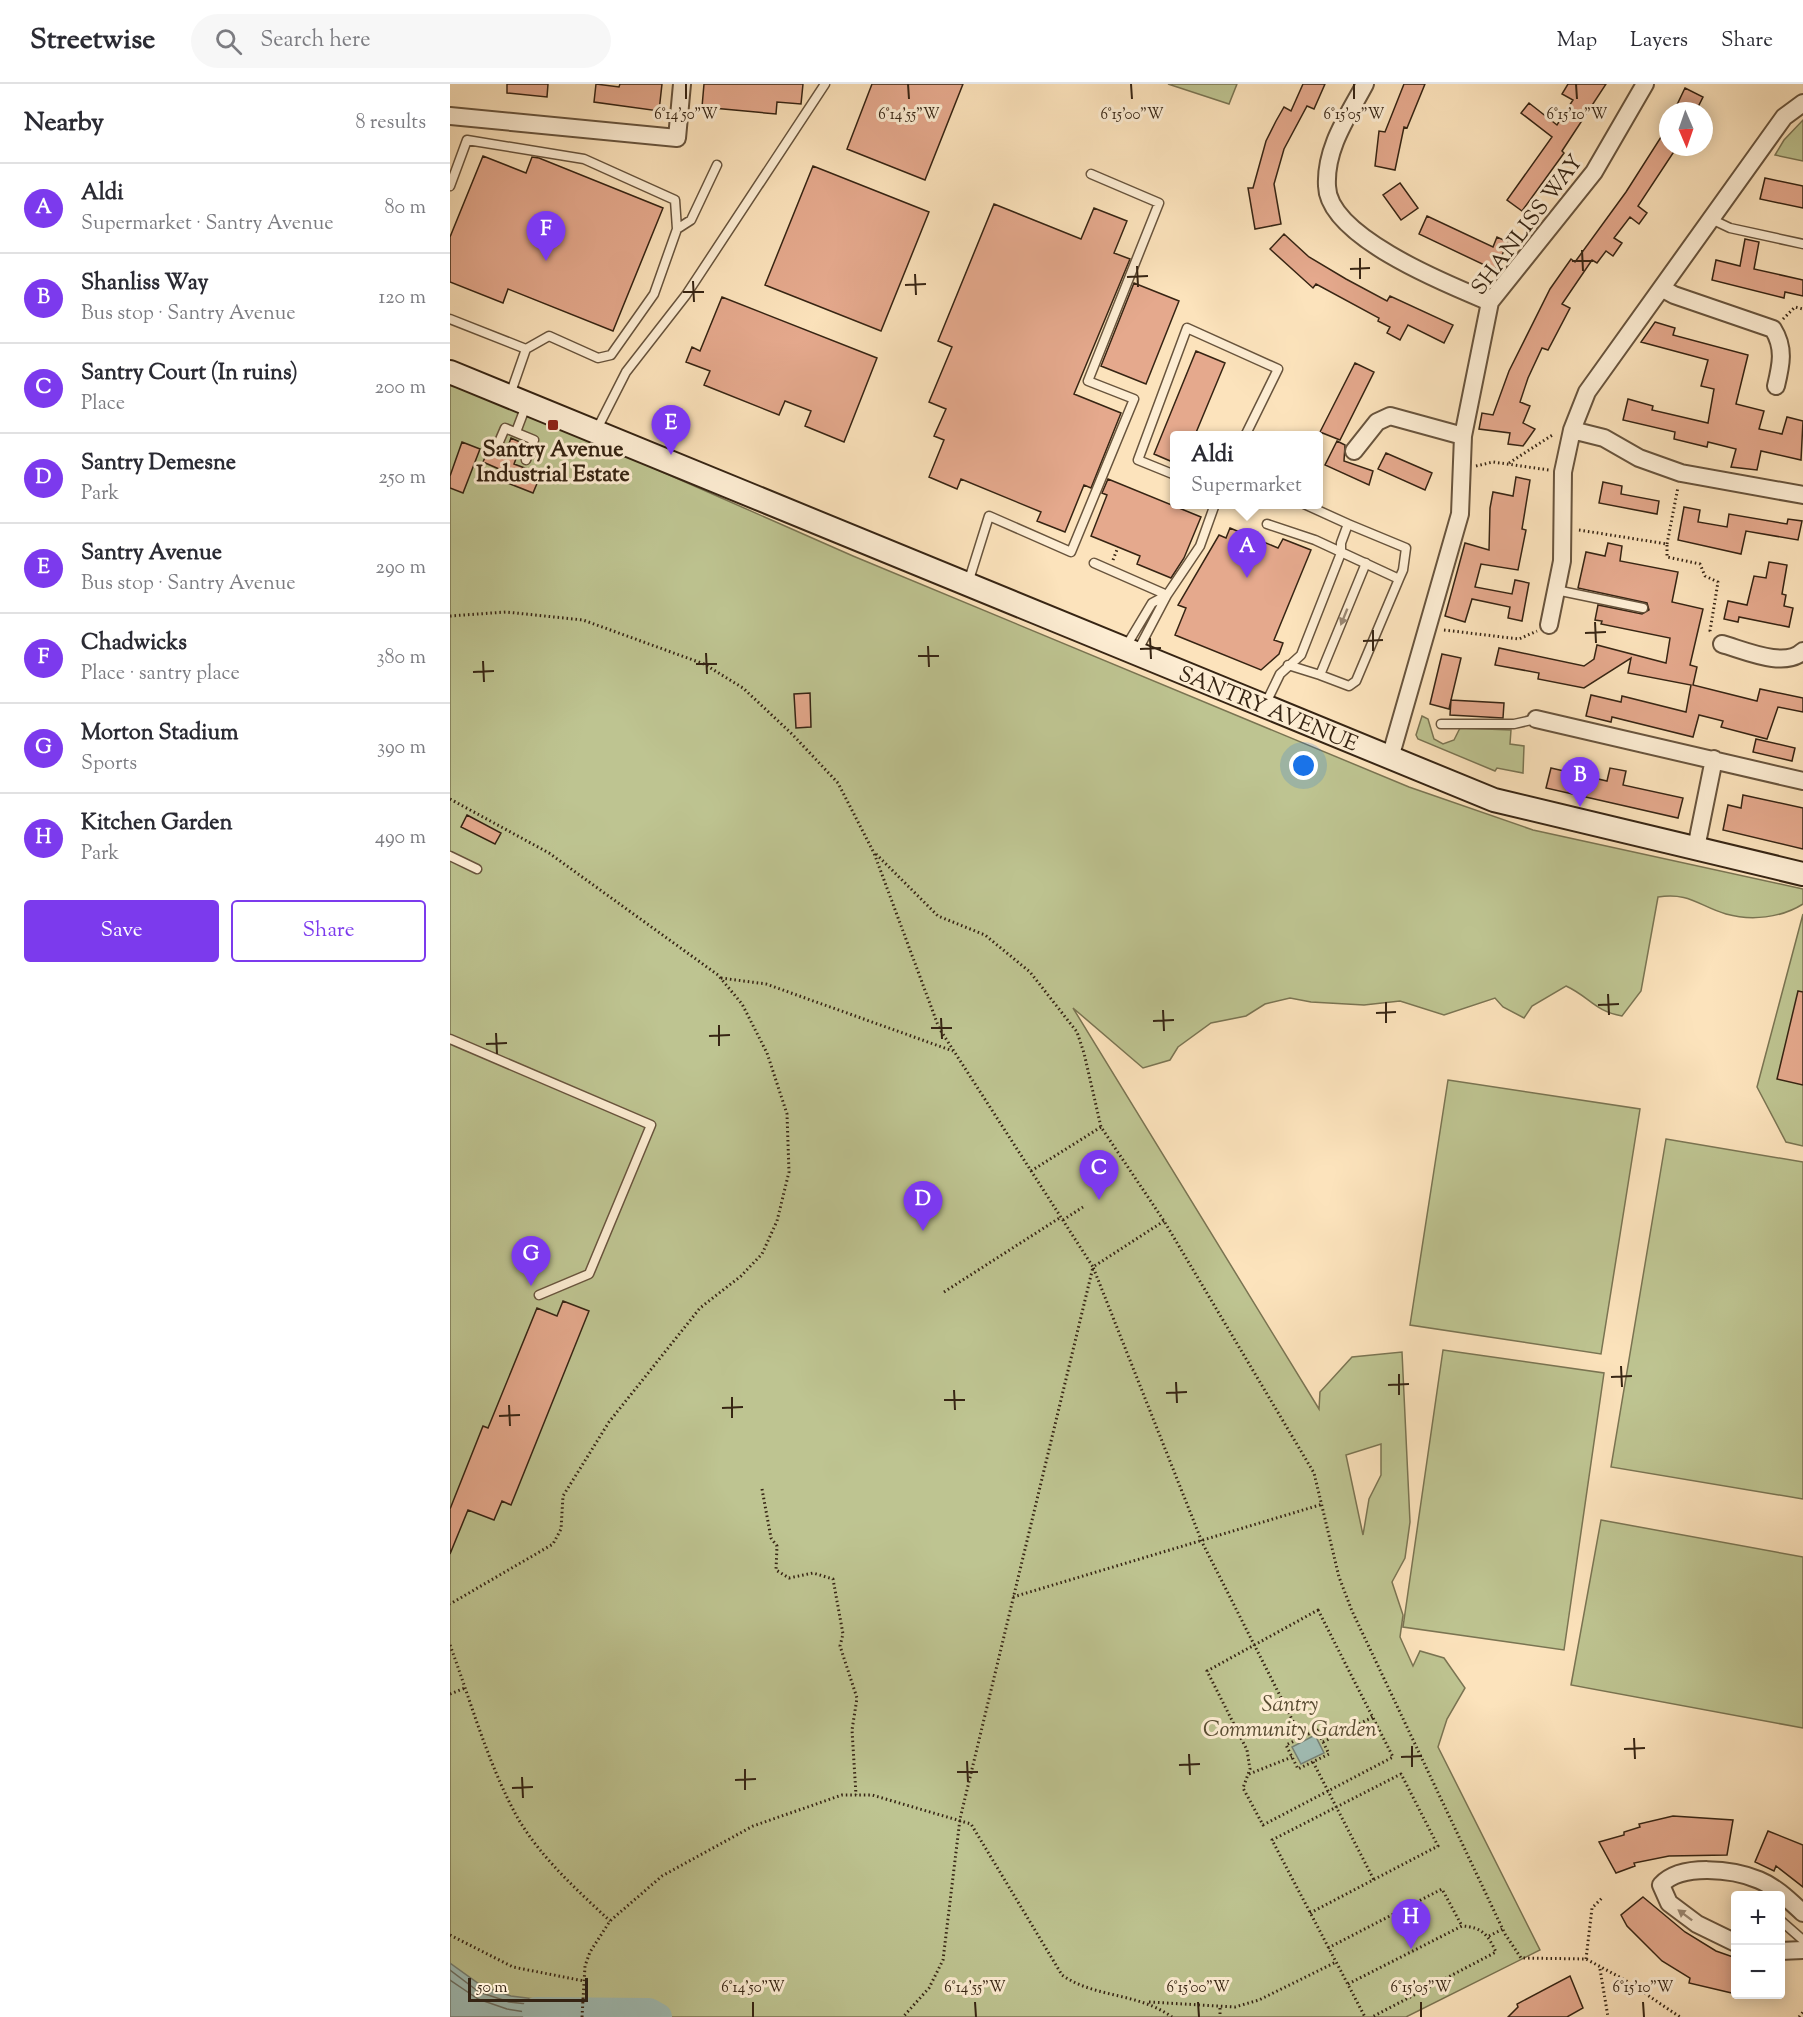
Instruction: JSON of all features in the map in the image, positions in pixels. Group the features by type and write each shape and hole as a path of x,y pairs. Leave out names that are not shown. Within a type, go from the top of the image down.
{"main road":[{"name":"SANTRY AVENUE","path":"450,372 1264,705 1392,751 1494,800 1803,874"}],"street":[{"path":"450,116 677,138 682,84"},
{"path":"1365,84 1333,145 1326,189 1331,201 1347,225 1419,272 1490,302"},
{"name":"SHANLISS WAY","path":"1392,751 1460,514 1463,436 1490,302 1594,172 1645,84"},
{"path":"1549,625 1562,561 1563,472 1567,430 1587,392 1711,219 1785,117 1803,103"},
{"path":"1663,289 1674,296 1773,329 1778,337 1782,357 1776,386"},
{"path":"1354,451 1377,422 1390,416 1463,436"},
{"path":"1567,430 1604,438 1639,458 1681,473 1803,495"},
{"path":"1722,644 1780,658 1798,656 1803,651"},
{"path":"1536,719 1803,781"},
{"path":"1696,848 1714,759"},
{"path":"1731,1940 1697,1924 1669,1903 1662,1885 1670,1876 1709,1872 1732,1873 1759,1880 1777,1891"},
{"path":"1785,1897 1803,1913"},
{"path":"1785,1950 1803,1950"}],"lane":[{"path":"596,431 626,372 686,295 825,84"},
{"path":"450,186 467,140 584,159 675,200 677,229 654,294 611,355 598,358 549,336 526,350 518,399 516,432"},
{"path":"677,229 691,220 717,165"},
{"path":"968,584 989,516 1071,552 1134,399 1088,381 1159,203 1091,174"},
{"path":"1711,219 1730,228 1803,244"},
{"path":"450,319 526,350"},
{"path":"1170,473 1138,460 1187,328 1278,369 1247,431"},
{"path":"499,442 505,428 534,440 526,460"},
{"path":"1131,651 1200,546 1213,509"},
{"path":"1288,665 1349,686 1356,681 1403,570 1406,548 1315,509"},
{"path":"1267,524 1315,540 1399,579"},
{"path":"1264,705 1280,674 1301,655 1341,554 1341,543 1348,524"},
{"path":"1094,563 1167,595"},
{"path":"1320,675 1366,563"},
{"path":"1556,591 1643,608"},
{"path":"1131,651 1152,603 1167,595"},
{"path":"1441,724 1514,724 1536,719"},
{"path":"450,856 477,869"},
{"path":"450,1039 651,1125 589,1274 539,1295"},
{"path":"1785,1924 1803,1940"}],"path":[{"path":"1773,329 1795,307 1803,309"},
{"path":"1508,464 1567,430"},
{"path":"1473,466 1493,462 1563,472"},
{"path":"1681,473 1667,544 1667,557 1700,564 1705,576 1718,582 1710,631 1722,644"},
{"path":"1562,528 1667,544"},
{"path":"450,616 506,612 583,620 704,664 742,688 792,734 838,783 874,853 939,1028 1092,1267 1202,1542 1301,1737"},
{"path":"1437,629 1519,639 1549,625"},
{"path":"450,799 549,853 721,978 742,1004 767,1053 787,1114 789,1172 777,1221 762,1254 741,1276 700,1308 609,1422 563,1496 561,1529 553,1544 450,1604"},
{"path":"874,853 938,916 985,935 1030,972 1077,1032 1101,1127 1164,1221 1314,1473 1339,1577 1352,1611 1503,1929 1521,1958 1586,1959 1600,1969 1625,1980 1680,2017"},
{"path":"721,978 766,984 953,1051"},
{"path":"1031,1171 1101,1127"},
{"path":"944,1292 1083,1207"},
{"path":"903,2017 929,1988 943,1960 960,1820 1092,1267 1164,1221"},
{"path":"762,1489 771,1538 777,1546 776,1570 789,1578 813,1573 833,1579 843,1634 840,1646 844,1665 857,1698 852,1730 856,1795"},
{"path":"1013,1597 1202,1542 1323,1503"},
{"path":"1318,1610 1393,1757 1263,1826 1243,1788 1249,1774 1250,1761 1247,1750 1207,1671 1254,1644 1318,1610"},
{"path":"450,1644 477,1725 517,1816 555,1868 610,1921"},
{"path":"450,1694 465,1688"},
{"path":"1323,1742 1373,1717"},
{"path":"1317,1730 1329,1754 1298,1769 1286,1745 1301,1737 1317,1730"},
{"path":"1249,1774 1257,1773 1292,1757"},
{"path":"1313,1762 1374,1880"},
{"path":"1310,1913 1438,1846 1401,1774 1272,1840 1328,1948 1365,2017"},
{"path":"582,2017 584,1981 590,1952 610,1921 662,1876 753,1826 807,1805 842,1795 872,1795 971,1824 1062,1975 1075,1984 1144,2001 1220,2008 1258,2000 1336,1962"},
{"path":"1328,1948 1442,1889 1462,1926"},
{"path":"1586,1959 1592,1908 1602,1898"},
{"path":"1347,1984 1462,1926 1477,1927 1489,1936 1496,1952 1372,2017"},
{"path":"1489,1936 1503,1929"},
{"path":"450,1935 513,1967 584,1981"},
{"path":"1600,1969 1608,2017"},
{"path":"1144,2001 1172,2017"},
{"path":"1220,2008 1220,2017"},
{"path":"1799,2017 1803,2012"}],"green space":[{"path":"1168,84 1237,84 1229,104"},
{"path":"1803,120 1803,161 1775,155 1784,140"},
{"name":"Santry Community Garden","path":"450,386 463,388 549,422 853,556 1409,787 1533,830 1803,889 1803,904 1776,915 1756,918 1726,914 1678,896 1658,897 1641,991 1622,1016 1605,1011 1566,986 1532,1006 1524,1018 1503,1007 1495,998 1444,1015 1400,1001 1364,1005 1311,1002 1290,998 1265,1004 1246,1016 1211,1023 1178,1047 1170,1060 1143,1068 1073,1008 1319,1409 1320,1392 1352,1357 1402,1352 1410,1522 1405,1558 1392,1582 1403,1615 1400,1637 1413,1666 1420,1651 1444,1658 1465,1688 1447,1719 1438,1747 1540,1950 1406,2017 450,2017","holes":["1381,1444 1381,1475 1369,1499 1363,1535 1346,1455"]},
{"path":"1422,716 1428,719 1434,739 1443,744 1454,740 1460,728 1511,730 1510,744 1524,746 1523,773 1497,768 1495,771 1418,739 1416,735"},
{"path":"1803,914 1803,1146 1786,1142 1757,1087"},
{"path":"1448,1080 1640,1109 1601,1354 1410,1325"},
{"path":"1666,1139 1803,1162 1803,1499 1611,1467"},
{"path":"1443,1350 1604,1373 1564,1650 1403,1627"},
{"path":"1601,1520 1803,1557 1803,1728 1571,1685"}],"water":[{"path":"1315,1735 1324,1753 1301,1764 1292,1747"},
{"path":"450,1963 482,1986 511,1996 567,2003 574,2011 569,2017 450,2017"}],"building":[{"path":"507,84 548,84 547,97 507,93"},
{"path":"596,84 619,87 620,84 662,84 659,111 594,102"},
{"path":"704,84 803,84 801,104 777,102 776,114 702,107"},
{"path":"872,84 963,84 925,180 847,149"},
{"path":"1303,84 1325,84 1314,109 1307,106 1284,149 1274,184 1281,224 1255,229 1248,188 1253,188 1266,141 1276,121 1284,107 1291,111"},
{"path":"1404,84 1425,84 1407,128 1404,127 1395,170 1375,166 1379,131 1385,132"},
{"path":"1568,84 1606,84 1562,151 1564,153 1522,211 1507,200 1552,137 1521,113 1529,103 1557,125 1573,100 1562,94"},
{"path":"1685,88 1703,97 1700,102 1678,102"},
{"path":"1659,140 1659,156 1671,156 1638,206 1647,213 1639,224 1630,217 1614,238 1622,243 1613,256 1606,251 1597,263 1592,260 1562,304 1570,308 1548,350 1542,348 1528,378 1520,402 1530,406 1523,423 1535,429 1523,446 1508,444 1510,433 1479,429 1482,413 1493,415 1509,371 1550,289 1571,259 1575,262 1626,192"},
{"path":"483,156 526,173 532,157 539,158 663,208 613,331 508,289 503,303 450,282 450,237"},
{"path":"813,166 929,212 881,331 765,285"},
{"path":"1765,178 1803,186 1803,208 1760,199"},
{"path":"1400,183 1418,208 1401,220 1383,195"},
{"path":"994,204 1081,239 1094,208 1127,221 1114,253 1130,259 1074,394 1121,413 1091,488 1084,485 1065,532 1037,521 1041,512 961,479 957,489 929,477 944,440 934,436 946,409 929,402 952,347 938,341"},
{"path":"1427,216 1493,247 1497,237 1508,242 1495,270 1419,234"},
{"path":"1284,234 1309,257 1346,279 1387,301 1390,296 1453,325 1444,343 1408,325 1400,340 1387,333 1390,327 1378,321 1379,318 1316,284 1313,288 1270,249"},
{"path":"1745,239 1759,242 1754,269 1803,280 1803,296 1785,292 1784,298 1712,280 1716,260 1740,266"},
{"path":"1134,283 1179,301 1146,384 1101,366"},
{"path":"722,297 877,358 844,442 805,426 811,411 785,401 779,415 704,385 710,371 686,362 692,347 700,351"},
{"path":"1655,322 1675,328 1673,335 1748,355 1736,404 1764,411 1759,429 1782,434 1787,417 1803,421 1801,460 1761,451 1757,470 1731,467 1736,449 1708,442 1707,447 1674,439 1675,432 1623,420 1628,399 1653,406 1652,410 1708,423 1714,389 1701,386 1708,360 1641,342"},
{"path":"1196,351 1225,363 1197,431 1170,431 1170,461 1154,454"},
{"path":"1355,363 1374,372 1340,440 1321,431"},
{"path":"511,438 522,443 514,464 541,474 533,493 495,478 499,469 483,462 490,445 506,452"},
{"path":"1337,441 1345,445 1344,461 1373,471 1369,485 1325,465"},
{"path":"462,442 480,449 463,493 450,488 450,476"},
{"path":"1386,453 1432,473 1425,490 1378,469"},
{"path":"1516,477 1530,480 1522,529 1526,530 1518,570 1481,564 1475,587 1512,594 1515,580 1529,583 1522,621 1508,618 1510,607 1472,599 1465,622 1445,616 1465,543 1489,550 1490,508 1493,492 1513,496"},
{"path":"1108,479 1170,504 1170,509 1181,509 1201,517 1184,558 1171,578 1137,564 1140,556 1091,536 1107,495 1102,493"},
{"path":"1603,482 1622,486 1621,494 1659,501 1657,514 1599,503"},
{"path":"1684,507 1700,510 1698,522 1727,527 1729,514 1787,524 1788,519 1802,521 1798,540 1746,531 1741,554 1678,540"},
{"path":"1230,528 1278,548 1283,539 1311,550 1274,640 1283,643 1279,654 1261,670 1175,635 1186,608 1178,605 1219,535 1226,538"},
{"path":"1608,543 1622,546 1620,561 1678,572 1672,602 1703,609 1690,665 1697,667 1693,685 1757,701 1760,689 1803,698 1803,712 1778,707 1767,739 1721,727 1723,721 1699,715 1693,737 1612,717 1611,722 1586,716 1591,695 1621,702 1622,696 1686,712 1691,685 1628,673 1631,658 1584,688 1538,679 1539,673 1495,665 1499,648 1584,666 1594,659 1597,645 1666,663 1670,638 1601,624 1602,621 1595,620 1598,605 1642,614 1649,610 1647,603 1578,588 1586,552 1605,556"},
{"path":"1769,562 1787,565 1782,594 1786,595 1784,606 1793,608 1789,627 1739,617 1738,622 1724,619 1728,601 1747,605 1754,576 1766,578"},
{"path":"1442,654 1461,658 1449,709 1430,704"},
{"path":"810,693 811,727 796,728 794,694"},
{"path":"1451,700 1504,703 1503,718 1450,715"},
{"path":"1756,739 1795,748 1792,761 1753,752"},
{"path":"1551,768 1607,781 1610,768 1626,771 1623,785 1683,798 1678,818 1546,788"},
{"path":"1743,795 1803,808 1803,849 1723,830 1728,805 1741,808"},
{"path":"467,815 501,833 495,844 461,827"},
{"path":"1798,991 1803,992 1803,1085 1777,1079"},
{"path":"563,1301 589,1311 511,1505 502,1501 494,1520 468,1510 450,1554 450,1509 483,1426 488,1428 537,1308 557,1316"},
{"path":"1673,1816 1733,1820 1727,1855 1669,1856 1634,1863 1635,1866 1616,1873 1599,1842 1624,1835 1624,1832 1640,1827 1639,1824"},
{"path":"1768,1831 1803,1845 1803,1887 1776,1866 1774,1871 1755,1862"},
{"path":"1643,1897 1685,1932 1716,1951 1731,1956 1731,1993 1689,1983 1690,1978 1662,1961 1627,1926 1621,1915"},
{"path":"1570,1976 1583,2008 1567,2017 1508,2017 1518,2007 1517,2004"}],"waterway":[{"path":"536,2011 649,2012 658,2017"}],"place":[{"name":"Chadwicks","path":"546,261"},
{"name":"Santry Avenue Industrial Estate","path":"553,425"},
{"name":"Santry Avenue","path":"671,455"},
{"name":"Aldi","path":"1247,578"},
{"name":"Shanliss Way","path":"1580,807"},
{"name":"Santry Court (In ruins)","path":"1099,1200"},
{"name":"Santry Demesne","path":"923,1231"},
{"name":"Morton Stadium","path":"531,1286"},
{"name":"Kitchen Garden","path":"1411,1949"}]}
